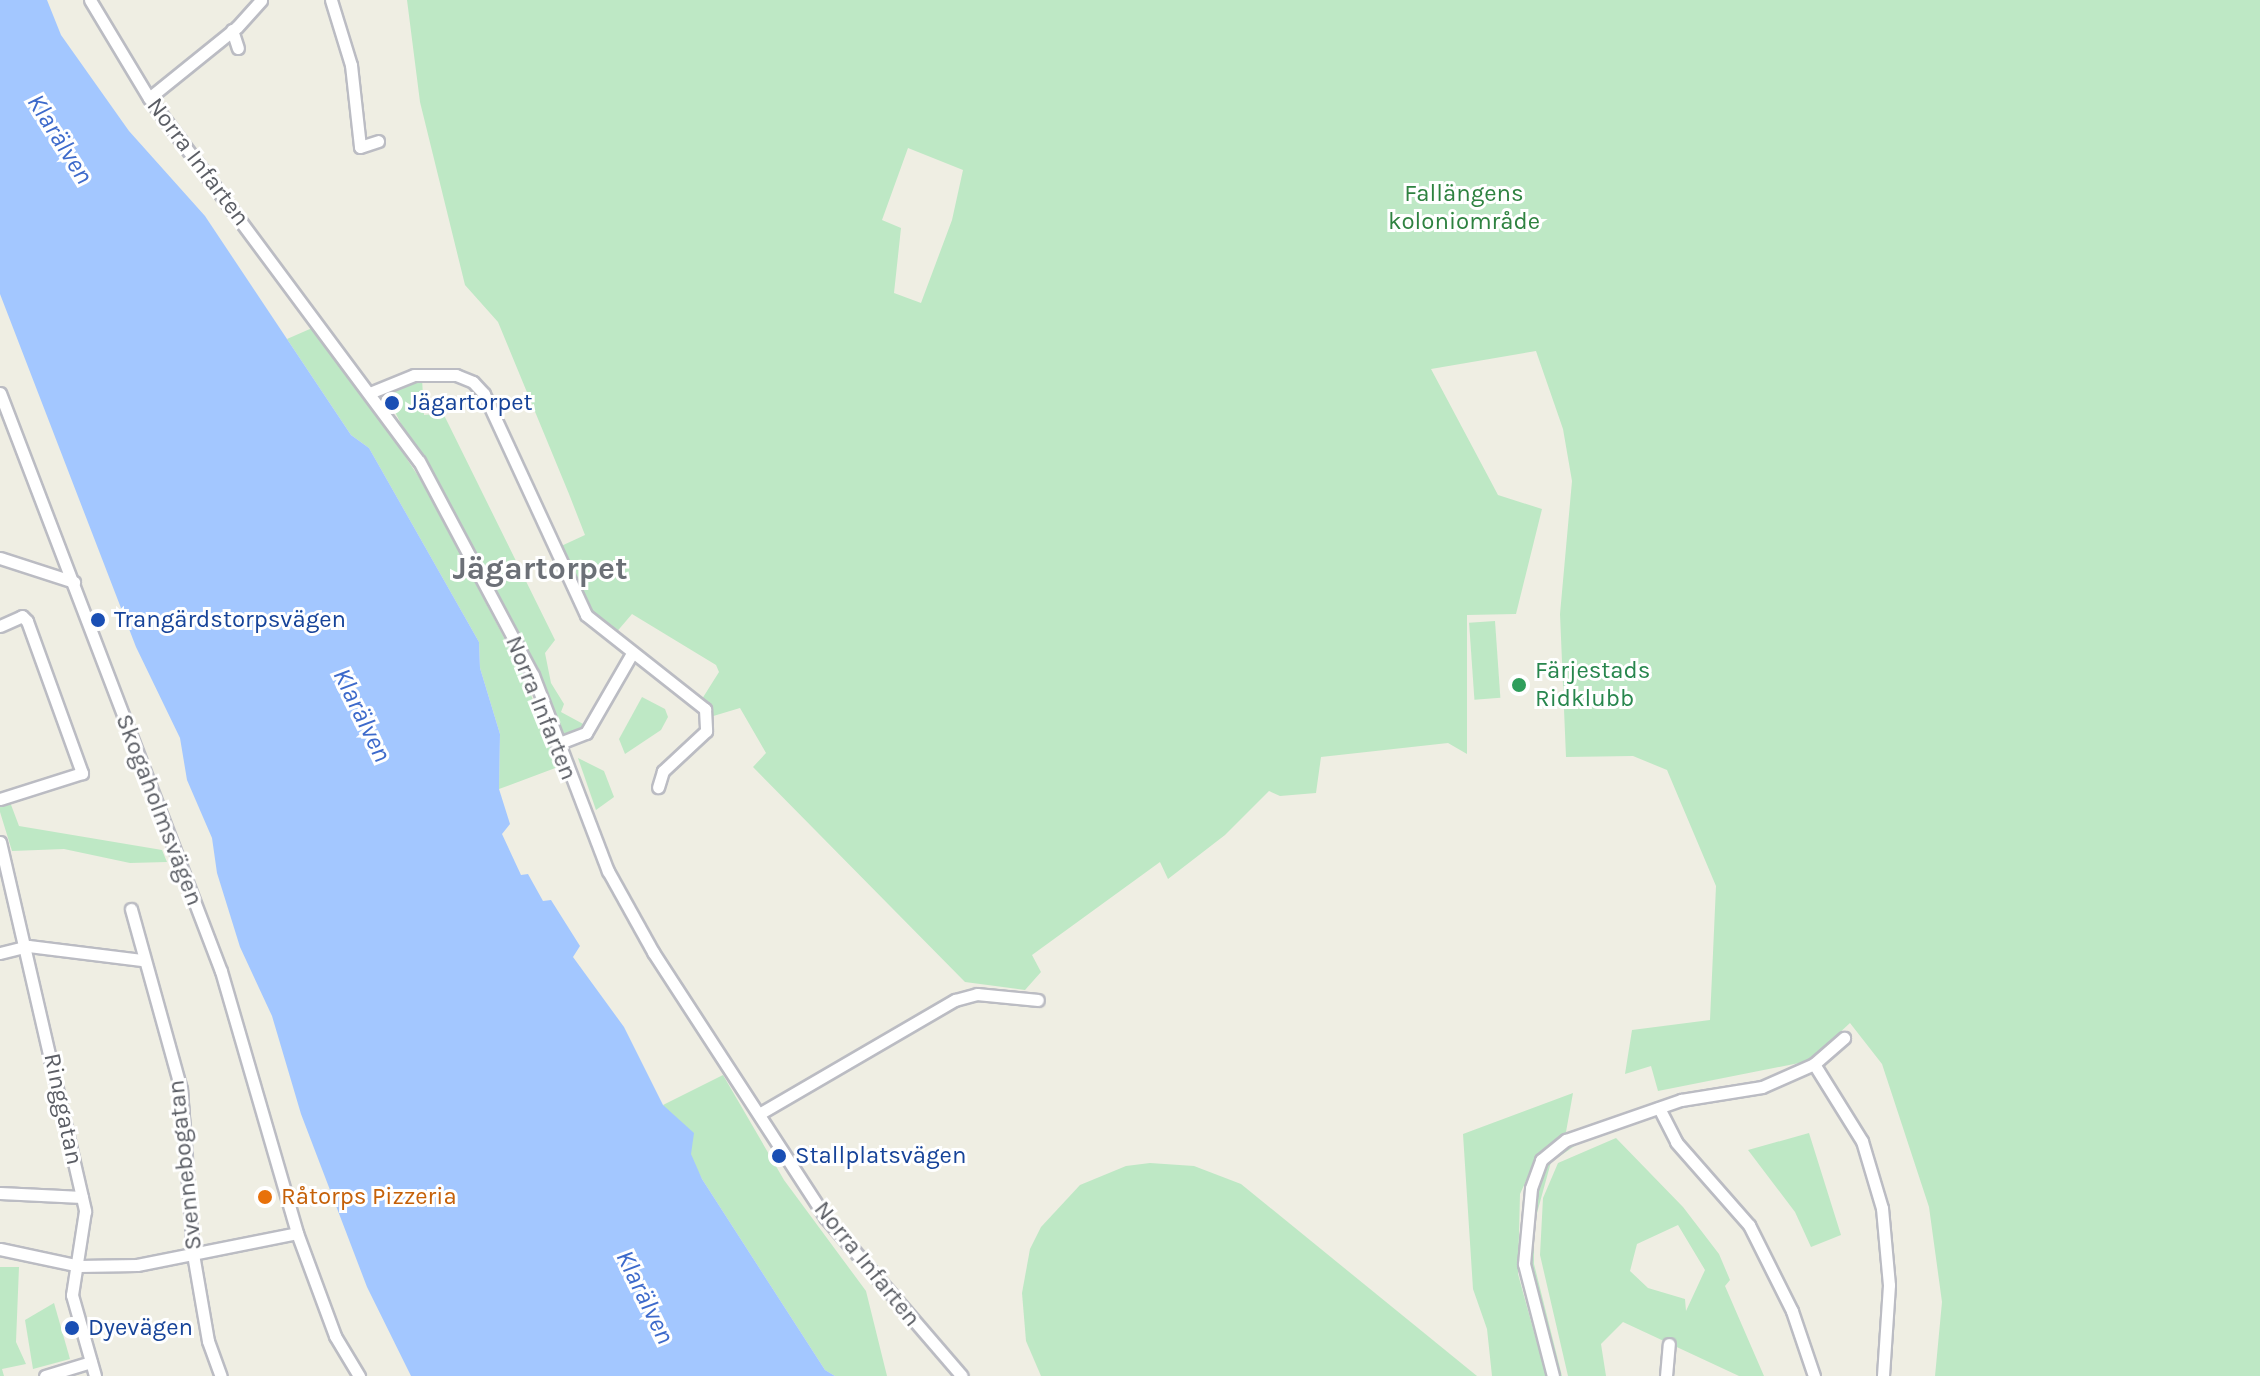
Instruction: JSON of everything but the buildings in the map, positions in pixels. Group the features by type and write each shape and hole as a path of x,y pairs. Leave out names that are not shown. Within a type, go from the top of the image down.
{"street":[{"name":"Norra Infarten","path":"90,0 149,98 372,392 413,452 491,591 533,675 557,744 624,903 826,1218 962,1376"},
{"path":"331,0 351,65 360,147 378,141"},
{"path":"149,98 232,30 258,1"},
{"path":"232,30 238,48"},
{"path":"372,392 414,375 456,375 473,382 484,394 586,615 631,655 699,699 706,714 706,731 663,771 658,787"},
{"name":"Skogaholmsvägen","path":"0,393 221,971 297,1233 335,1336 359,1376"},
{"path":"0,558 74,582"},
{"path":"0,626 22,616 56,692 82,773 0,799"},
{"path":"557,744 586,733 631,655"},
{"name":"Ringgatan","path":"0,842 28,946 82,1197 79,1266 72,1295 95,1376"},
{"name":"Svennebogatan","path":"131,909 142,960 181,1089 193,1254 208,1341 221,1376"},
{"path":"0,953 28,946 142,960"},
{"path":"759,1114 955,1000 977,994 1038,1000"},
{"path":"1553,1376 1524,1264 1531,1188 1541,1160 1566,1140 1681,1100 1752,1090 1814,1064 1844,1038"},
{"path":"1814,1064 1862,1141 1882,1208 1889,1285 1883,1376"},
{"path":"1659,1108 1676,1142 1749,1225 1792,1311 1814,1376"},
{"path":"0,1193 82,1197"},
{"path":"0,1249 79,1266 137,1265 297,1233"},
{"path":"1666,1376 1669,1344"},
{"path":"45,1376 91,1362"}],"green space":[{"name":"Fallängens koloniområde","path":"407,0 2260,0 2260,1376 1935,1376 1942,1302 1929,1207 1882,1064 1850,1023 1809,1061 1658,1091 1651,1066 1625,1074 1632,1030 1710,1020 1716,886 1667,770 1633,756 1566,757 1560,614 1572,481 1563,429 1536,351 1431,369 1498,495 1542,509 1516,614 1467,615 1467,754 1448,743 1321,757 1316,793 1280,796 1269,791 1225,835 1168,879 1160,862 1032,955 1041,972 1025,990 965,982 753,767 766,753 740,708 710,717 702,699 719,672 716,665 632,614 614,635 591,613 559,547 585,535 498,322 465,285 420,102","holes":["908,148 963,170 952,220 921,303 894,293 901,228 882,220"]},
{"path":"319,325 426,488 524,676 558,767 499,789 500,734 480,668 479,642 369,448 351,435 287,339"},
{"path":"422,378 424,415 443,413 555,640 545,653 551,683 564,704 561,712 585,725 577,733 557,734 383,388"},
{"path":"1495,621 1500,698 1474,700 1469,623"},
{"path":"642,697 665,709 668,717 661,730 625,754 619,739"},
{"path":"578,758 604,771 614,797 596,810"},
{"path":"10,802 19,826 162,850 167,862 130,863 64,849 12,851 0,812 0,805"},
{"path":"723,1075 784,1180 866,1291 887,1376 835,1376 825,1370 702,1179 663,1105"},
{"path":"1573,1093 1566,1132 1539,1153 1520,1194 1518,1274 1546,1376 1492,1376 1487,1329 1473,1289 1463,1134"},
{"path":"1809,1133 1841,1235 1811,1247 1795,1212 1748,1150"},
{"path":"1616,1138 1683,1207 1719,1254 1730,1280 1725,1286 1764,1376 1739,1376 1623,1322 1601,1344 1606,1376 1568,1376 1540,1255 1543,1198 1558,1163","holes":["1678,1225 1705,1270 1686,1311 1685,1299 1648,1288 1630,1271 1637,1244"]},
{"path":"1585,1139 1551,1162 1534,1224 1534,1264 1562,1376 1558,1376 1530,1264 1530,1224 1540,1174 1548,1160"},
{"path":"1150,1163 1194,1166 1241,1184 1477,1376 1041,1376 1026,1341 1022,1293 1030,1249 1041,1227 1080,1185 1126,1166"},
{"path":"0,1267 19,1267 16,1342 26,1364 2,1369 4,1376 0,1376"},
{"path":"54,1303 70,1359 33,1369 25,1320"}],"water":[{"name":"Klarälven","path":"0,0 47,0 61,35 129,131 205,216 351,435 369,448 479,642 480,668 500,734 499,789 510,824 502,834 521,875 528,874 543,901 551,900 580,946 573,957 624,1027 663,1105 694,1133 691,1154 702,1179 825,1370 835,1376 411,1376 367,1287 301,1114 272,1016 240,947 217,873 212,838 187,780 180,738 136,647 0,294"}],"place":[{"name":"Jägartorpet","path":"392,403"},
{"name":"Trangärdstorpsvägen","path":"98,620"},
{"name":"Färjestads Ridklubb","path":"1519,685"},
{"name":"Stallplatsvägen","path":"779,1156"},
{"name":"Råtorps Pizzeria","path":"265,1197"},
{"name":"Dyevägen","path":"72,1328"}],"district":[{"name":"Jägartorpet","path":"540,569"}]}
